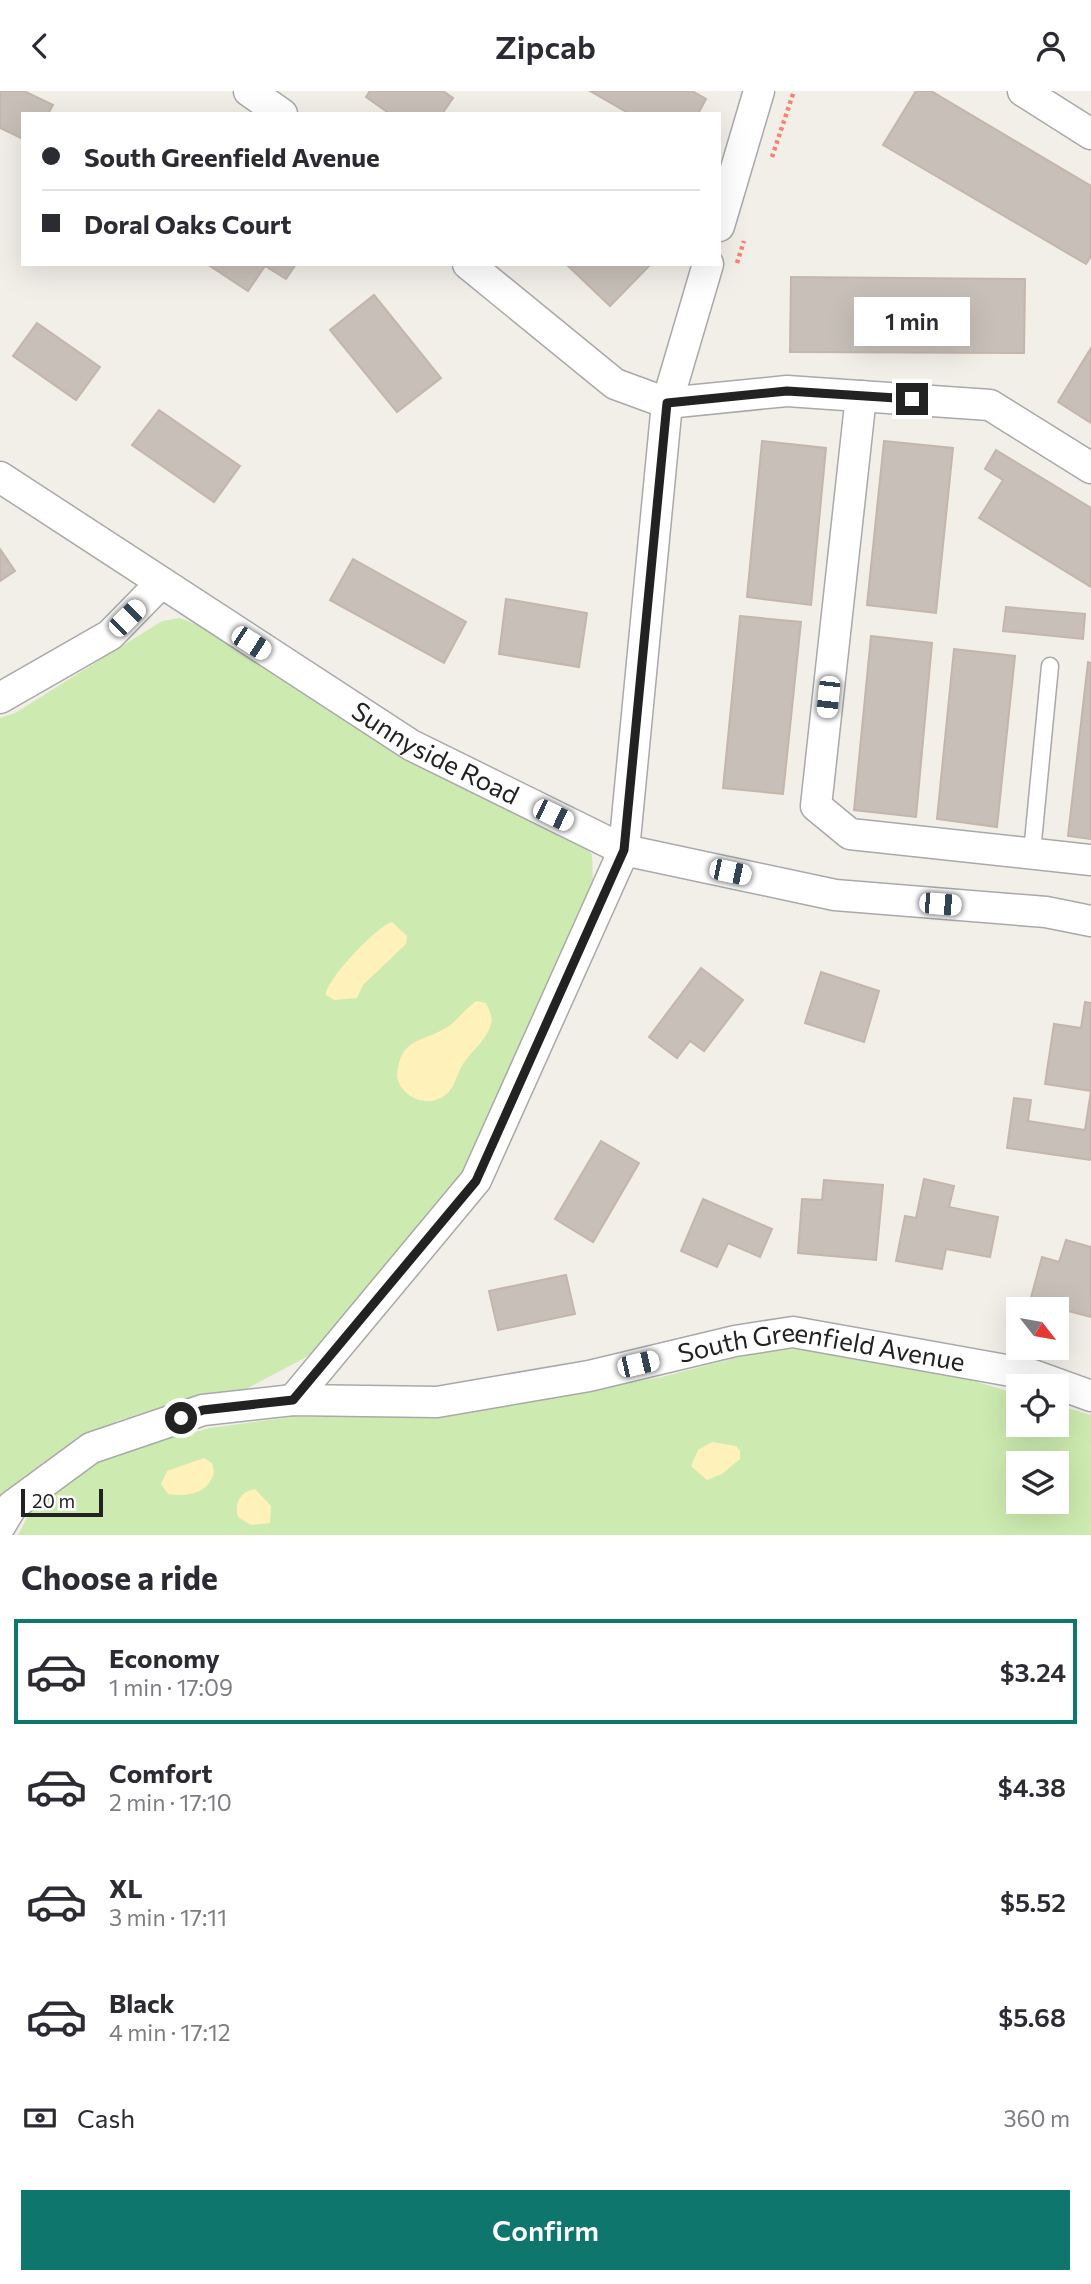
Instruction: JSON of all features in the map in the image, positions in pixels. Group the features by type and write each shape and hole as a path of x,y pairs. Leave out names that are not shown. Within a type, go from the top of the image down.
{"street":[{"path":"249,91 279,112"},
{"path":"721,219 759,91"},
{"path":"1023,91 1091,134"},
{"path":"470,266 615,384 667,403 787,391 990,405 1091,468"},
{"path":"293,1400 476,1181 624,850 667,403 707,266"},
{"path":"861,396 816,806 850,834 1091,860"},
{"name":"Sunnyside Road","path":"0,477 160,584 411,745 624,850 835,895 1046,912 1091,921"},
{"path":"0,698 110,635 160,584"},
{"name":"South Greenfield Avenue","path":"0,1526 12,1506 91,1448 203,1410 293,1400 437,1402 589,1376 735,1341 793,1332 1033,1375 1091,1397"}],"lane":[{"path":"1032,852 1050,666"}],"green space":[{"path":"180,618 203,627 317,703 440,777 571,837 592,854 593,882 479,1144 438,1210 314,1353 246,1389 188,1399 117,1421 42,1470 0,1512 0,718 15,713 162,621"},
{"path":"811,1347 950,1374 1006,1390 1006,1437 1069,1437 1069,1409 1091,1415 1091,1535 18,1535 39,1494 105,1454 210,1428 292,1417 444,1416 662,1377 750,1354"}],"sand":[{"path":"392,922 407,936 406,944 363,985 357,998 334,1000 326,995 333,979 353,955 375,933"},
{"path":"476,1001 486,1003 491,1024 483,1040 463,1064 451,1090 430,1101 409,1095 403,1090 397,1076 402,1054 413,1043 450,1025"},
{"path":"712,1442 736,1446 740,1451 740,1459 722,1474 707,1480 691,1466 698,1450"},
{"path":"204,1458 212,1463 214,1472 207,1485 190,1494 168,1494 161,1484 167,1471"},
{"path":"255,1489 271,1506 270,1523 251,1525 238,1517 239,1499 245,1492"}],"building":[{"path":"0,91 24,91 53,105 49,112 21,112 21,138 0,128"},
{"path":"370,91 443,91 453,98 443,112 387,112 366,97"},
{"path":"590,91 692,91 706,99 699,112 627,112"},
{"path":"916,91 931,91 1091,186 1091,256 1086,264 883,145"},
{"path":"210,266 265,266 248,291"},
{"path":"265,266 295,266 286,279"},
{"path":"568,266 649,266 610,306"},
{"path":"791,277 1025,279 1024,353 790,352"},
{"path":"374,295 441,378 397,412 330,330"},
{"path":"37,323 100,367 76,400 13,356"},
{"path":"1091,348 1091,423 1058,402"},
{"path":"159,410 240,466 214,502 132,445"},
{"path":"762,441 826,448 811,605 747,597"},
{"path":"884,441 953,448 936,613 867,605"},
{"path":"996,450 1091,508 1091,587 979,518 1003,480 985,469"},
{"path":"0,549 15,571 0,581"},
{"path":"353,559 466,622 444,663 330,600"},
{"path":"506,599 587,613 579,667 499,654"},
{"path":"1006,607 1085,614 1083,639 1003,631"},
{"path":"740,616 801,622 783,794 723,788"},
{"path":"871,636 932,643 916,817 854,810"},
{"path":"954,649 1015,656 997,827 937,819"},
{"path":"1088,662 1091,663 1091,839 1068,836"},
{"path":"701,968 743,1000 704,1051 690,1041 677,1058 649,1037"},
{"path":"821,972 879,991 864,1042 805,1023"},
{"path":"1085,1002 1091,1003 1091,1091 1045,1084 1054,1024 1081,1028"},
{"path":"1091,1091 1091,1160 1007,1148 1014,1098 1031,1100 1028,1121 1085,1130"},
{"path":"601,1141 639,1163 593,1242 555,1219"},
{"path":"924,1179 954,1186 949,1207 998,1217 990,1257 946,1249 942,1269 896,1261 905,1216 916,1218"},
{"path":"824,1180 883,1185 876,1260 798,1253 802,1199 822,1200"},
{"path":"703,1199 772,1229 760,1257 728,1243 717,1267 681,1251"},
{"path":"1066,1240 1091,1247 1091,1317 1069,1311 1069,1297 1031,1297 1042,1257 1059,1262"},
{"path":"566,1275 575,1314 498,1330 489,1291"}],"route":[{"path":"181,1418 203,1410 293,1400 476,1181 550,1021 624,850 667,403 787,391 912,399"}]}
